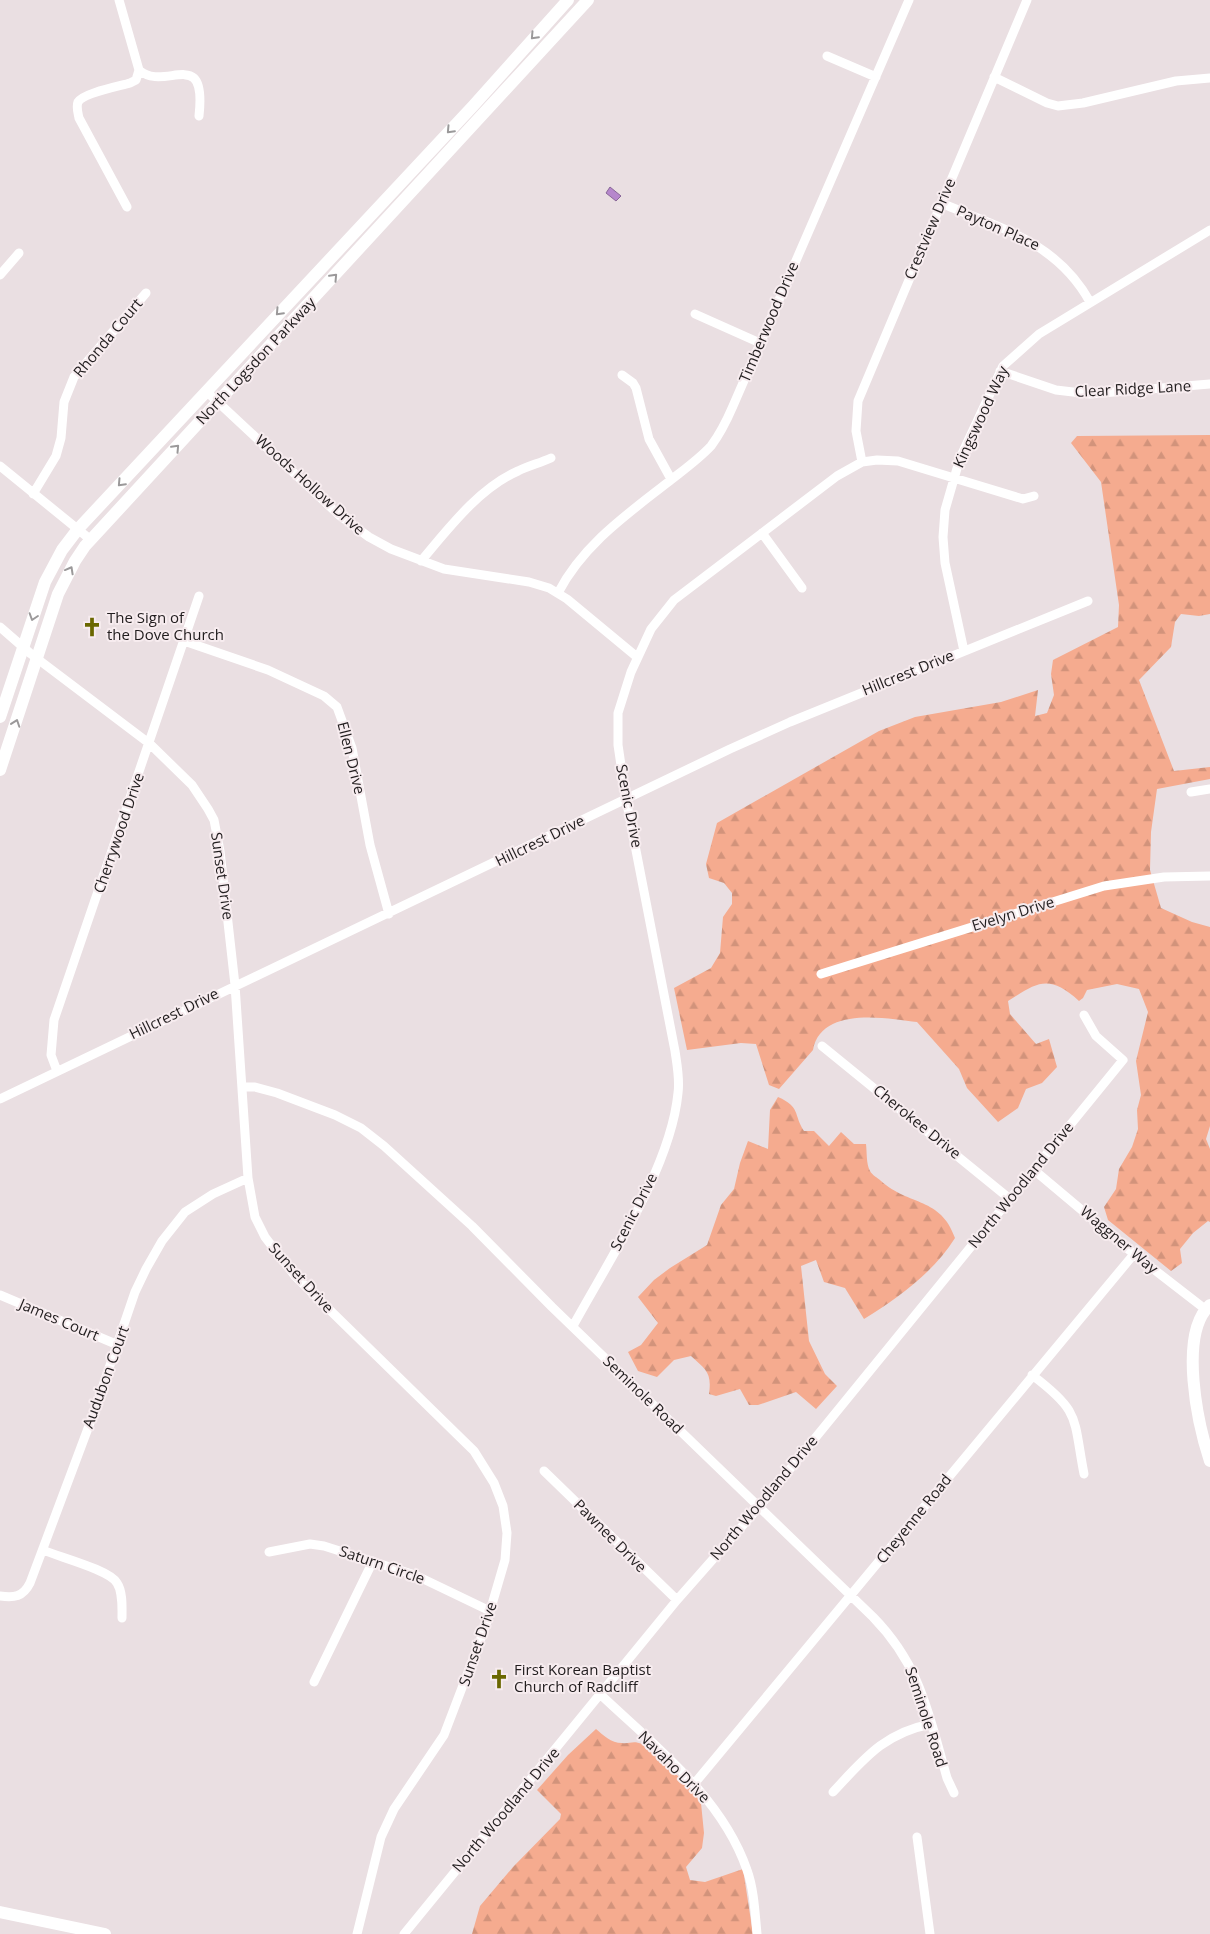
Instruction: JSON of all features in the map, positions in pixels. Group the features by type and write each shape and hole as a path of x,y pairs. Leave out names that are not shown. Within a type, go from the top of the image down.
{"main road":[{"name":"North Logsdon Parkway","path":"0,717 53,565 78,529 377,206 473,106 568,0"},
{"name":"North Logsdon Parkway","path":"0,770 66,578 91,540 588,0"},
{"path":"520,52 531,64"},
{"path":"1208,1307 1195,1334 1192,1367 1202,1433 1210,1461"},
{"path":"0,1912 106,1934"}],"street":[{"path":"118,0 139,70 136,80 86,96 78,102 77,107 79,118 127,207"},
{"name":"Timberwood Drive","path":"558,593 574,568 596,541 701,456 720,433 909,0"},
{"name":"Crestview Drive","path":"862,462 856,431 858,402 1026,0"},
{"path":"827,56 876,78"},
{"path":"139,70 151,77 181,73 193,78 199,89 199,116"},
{"path":"994,77 1058,106 1077,104 1176,81 1210,78"},
{"name":"Payton Place","path":"941,204 1040,246 1068,270 1090,302"},
{"path":"377,206 389,217"},
{"name":"Kingswood Way","path":"964,651 946,575 943,538 945,510 953,477 1000,371 1028,341 1210,230"},
{"path":"0,275 19,253"},
{"name":"Rhonda Court","path":"33,494 56,456 61,438 64,402 74,377 146,293"},
{"path":"695,314 760,343"},
{"name":"Clear Ridge Lane","path":"1000,371 1056,390 1090,394 1210,384"},
{"path":"622,375 633,383 636,388 649,439 671,479"},
{"name":"Woods Hollow Drive","path":"206,391 358,531 391,549 454,572 529,582 558,593 637,657"},
{"path":"421,561 473,503 489,490 518,471 551,458"},
{"name":"Scenic Drive","path":"573,1326 650,1184 674,1116 679,1091 673,1041 626,799 617,724 620,703 637,657 651,629 665,608 828,482 862,462 888,460 953,477 1022,499 1034,496"},
{"path":"0,466 91,540"},
{"path":"762,533 802,588"},
{"name":"Cherrywood Drive","path":"57,1070 51,1055 54,1020 150,744 199,596"},
{"name":"Hillcrest Drive","path":"0,1099 235,985 389,914 790,722 1088,601"},
{"name":"Sunset Drive","path":"0,627 37,658 150,744 192,785 214,820 220,851 235,985 248,1178 255,1217 275,1253 295,1276 474,1451 494,1483 506,1519 507,1547 502,1574 490,1611 444,1734 394,1809 381,1837 357,1934"},
{"name":"Ellen Drive","path":"184,641 268,670 324,696 337,707 352,748 370,845 389,914"},
{"path":"1191,792 1210,788"},
{"name":"Evelyn Drive","path":"821,974 1104,886 1164,877 1210,876"},
{"name":"North Woodland Drive","path":"404,1934 677,1600 759,1508 1123,1060 1096,1036 1084,1015"},
{"name":"Cherokee Drive","path":"822,1046 1010,1199"},
{"name":"Seminole Road","path":"242,1087 255,1086 297,1099 361,1128 472,1226 552,1307 851,1596 880,1625 905,1656 919,1683 947,1778 954,1793"},
{"name":"Waggner Way","path":"1034,1170 1134,1254 1208,1307"},
{"name":"Audubon Court","path":"0,1596 17,1596 24,1593 30,1584 118,1345 135,1292 172,1226 198,1202 248,1178"},
{"name":"Cheyenne Road","path":"694,1784 1134,1254"},
{"name":"James Court","path":"0,1295 118,1345"},
{"path":"1032,1375 1060,1397 1071,1411 1076,1427 1084,1474"},
{"name":"Pawnee Drive","path":"544,1471 677,1600"},
{"name":"Saturn Circle","path":"269,1552 297,1545 317,1544 415,1575 490,1611"},
{"path":"43,1550 103,1571 114,1578 120,1592 122,1618"},
{"path":"314,1682 373,1562"},
{"name":"Navaho Drive","path":"601,1694 694,1784 726,1825 748,1870 757,1934"},
{"path":"833,1792 883,1742 897,1734 932,1724"},
{"path":"917,1837 930,1934"}],"green space":[{"path":"1210,435 1210,614 1199,616 1181,614 1175,622 1171,647 1139,680 1174,771 1210,767 1210,779 1157,789 1151,832 1150,870 1161,908 1192,922 1210,927 1210,1126 1206,1139 1210,1149 1210,1222 1208,1221 1193,1233 1180,1249 1182,1263 1171,1271 1108,1220 1104,1207 1116,1189 1119,1169 1132,1147 1138,1129 1137,1110 1141,1095 1136,1061 1148,1012 1139,989 1117,984 1087,990 1079,1001 1069,992 1059,987 1044,984 1028,989 1008,1001 1010,1014 1036,1044 1049,1039 1057,1067 1042,1083 1026,1089 1018,1108 998,1122 967,1088 959,1069 917,1022 889,1018 856,1018 828,1026 818,1036 813,1050 779,1089 769,1085 756,1044 741,1043 687,1050 674,988 711,968 720,953 723,917 732,904 732,893 724,883 709,878 706,864 717,823 879,731 915,717 1001,702 1038,690 1035,716 1047,713 1054,695 1051,674 1053,660 1118,627 1119,605 1101,482 1071,443 1077,436"},
{"path":"778,1097 790,1104 796,1111 804,1131 814,1131 829,1146 841,1132 854,1144 866,1144 868,1165 872,1174 902,1195 933,1209 941,1215 949,1225 955,1238 926,1273 890,1302 864,1319 845,1288 824,1282 816,1260 801,1266 809,1341 825,1374 837,1386 816,1409 796,1392 758,1405 749,1405 740,1389 716,1396 709,1394 709,1376 691,1356 674,1360 657,1377 638,1371 628,1352 641,1345 658,1323 638,1297 654,1280 707,1245 721,1205 734,1189 740,1163 748,1141 768,1149 770,1110"},
{"path":"596,1729 614,1742 636,1742 642,1744 688,1785 701,1803 704,1833 702,1848 686,1867 690,1880 705,1882 743,1869 753,1934 472,1934 480,1906 513,1867 560,1819 561,1814 537,1790 568,1755"}],"shaded area":[{"path":"610,187 621,196 616,201 606,193"}],"place":[{"name":"The Sign of the Dove Church","path":"92,627"},
{"name":"First Korean Baptist Church of Radcliff","path":"499,1679"}]}
